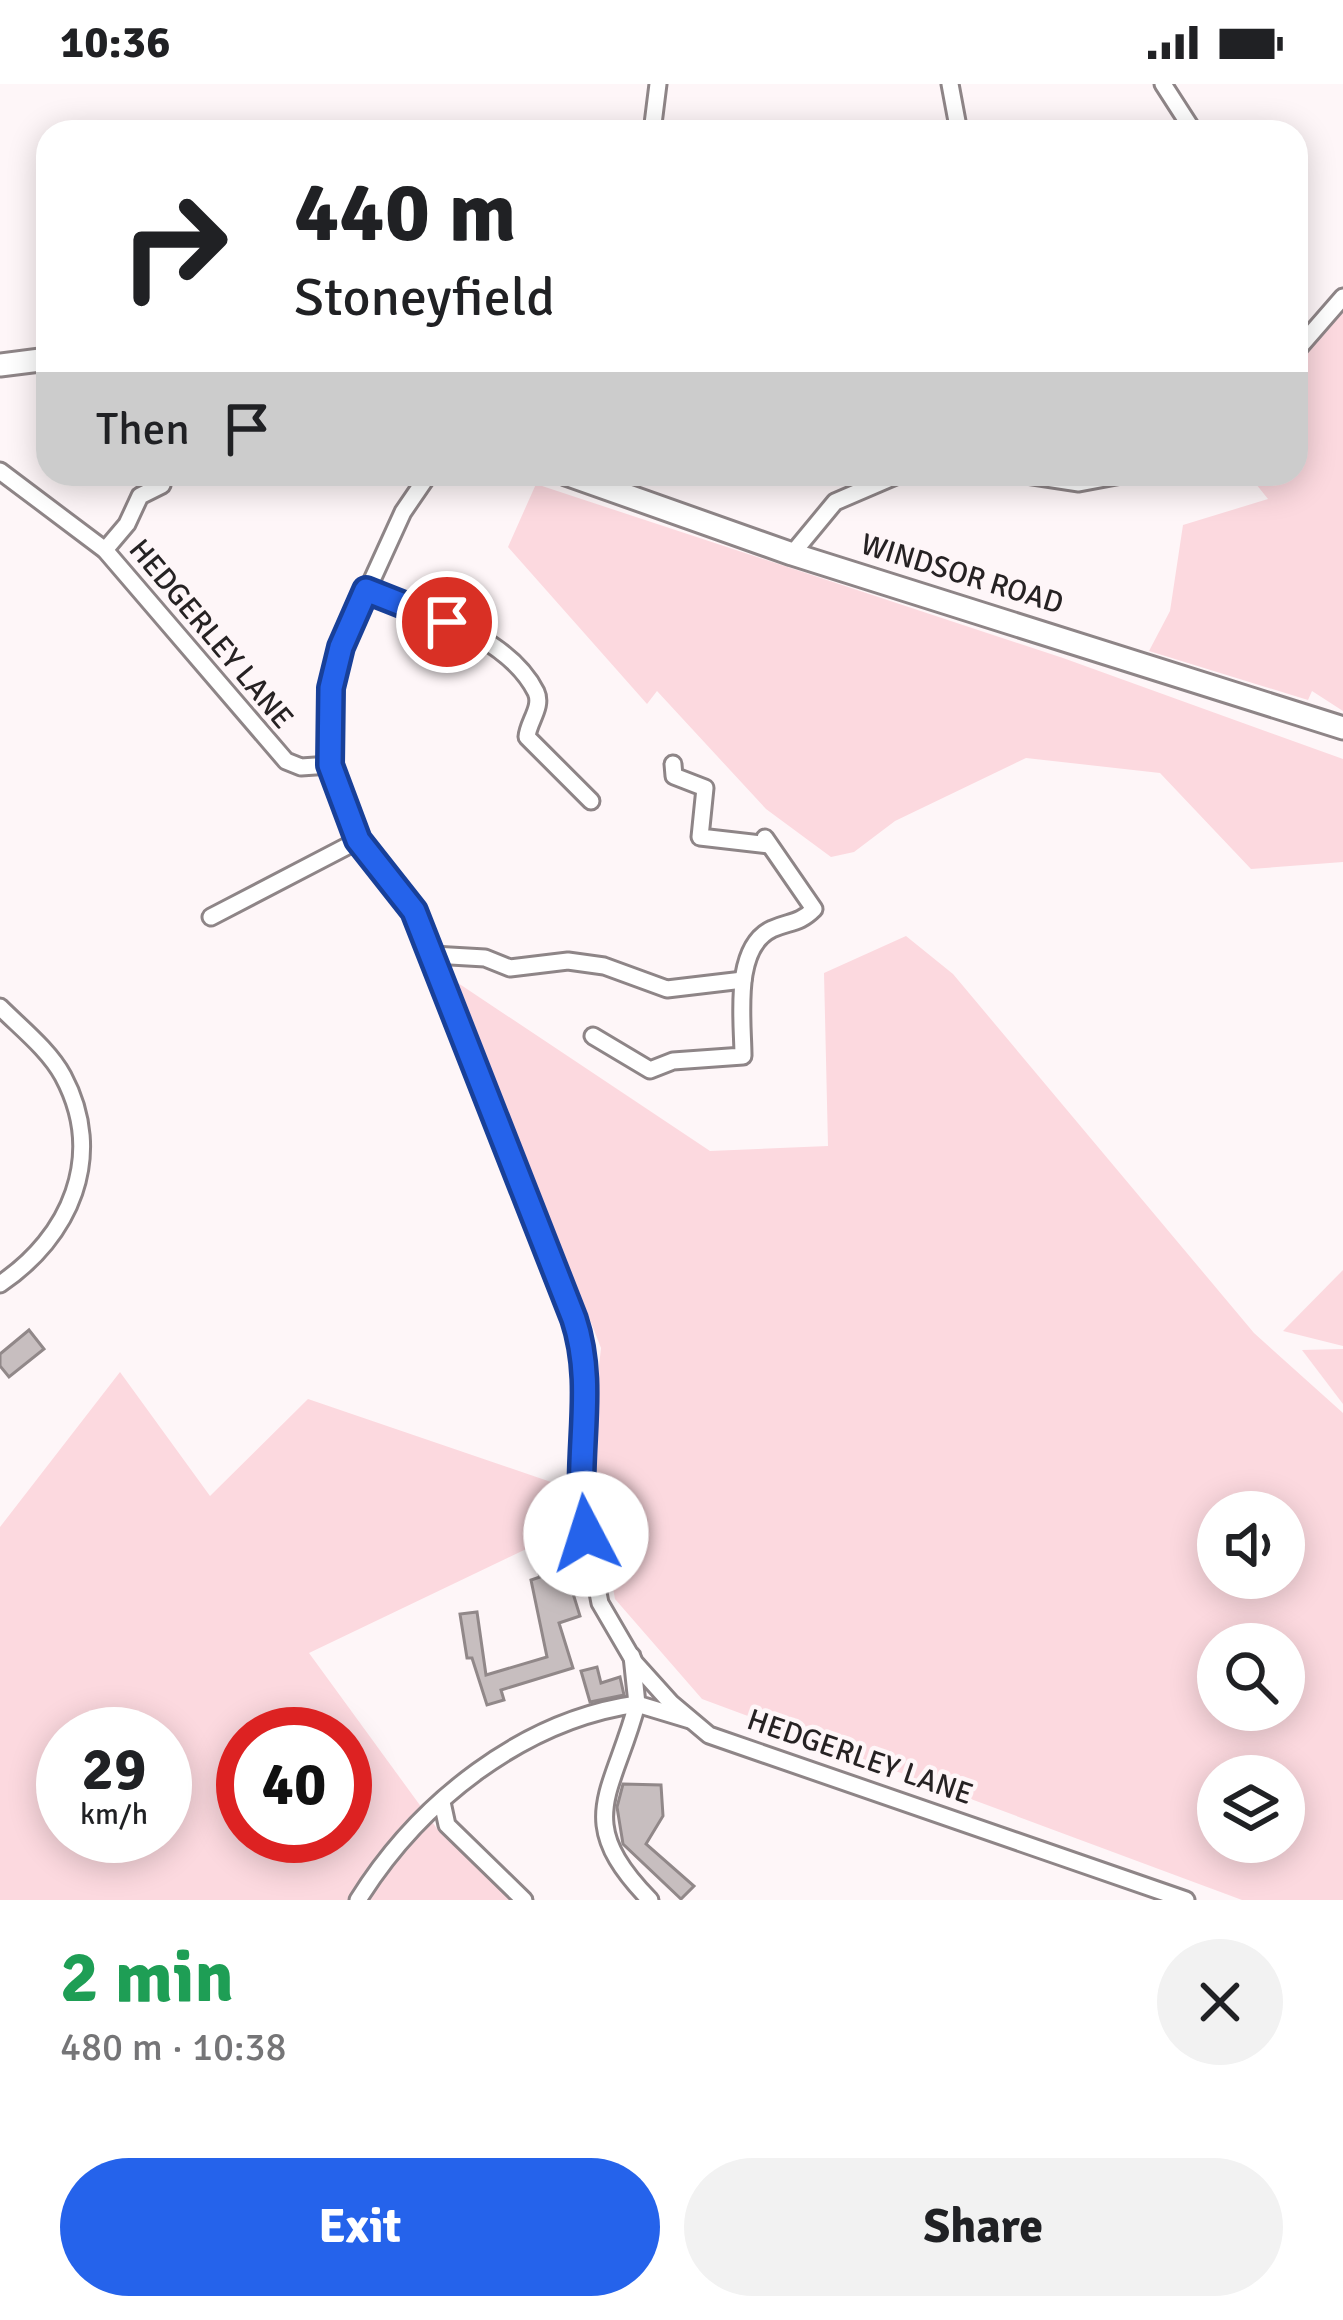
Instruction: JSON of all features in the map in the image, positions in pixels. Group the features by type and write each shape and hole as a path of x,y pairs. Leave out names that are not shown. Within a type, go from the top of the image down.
{"main road":[{"path":"0,365 36,360"},
{"name":"WINDSOR ROAD","path":"600,486 792,554 1343,728"}],"street":[{"path":"654,120 658,84"},
{"path":"950,84 957,120"},
{"path":"1163,84 1186,120"},
{"path":"1308,337 1343,298"},
{"name":"HEDGERLEY LANE","path":"0,471 105,550 269,746 301,767 330,765"},
{"path":"105,550 127,524 140,496 160,486"},
{"name":"HEDGERLEY LANE","path":"421,486 403,512 341,647 331,688 330,765 358,840 414,911 582,1341 588,1377 580,1500 600,1603 632,1656 710,1735 1186,1900"},
{"path":"792,554 835,502 872,486"},
{"path":"366,590 486,642 512,665 536,693 539,706 527,737 591,801"},
{"path":"593,1036 650,1070 673,1061 743,1056 743,980 755,946 770,930 800,924 814,909 767,842 700,837 705,788 674,776 673,764"},
{"path":"211,917 358,840"},
{"path":"433,955 485,958 510,968 568,961 604,966 667,989 743,980"},
{"path":"0,1007 64,1077 79,1116 82,1148 80,1177 65,1221 30,1264 0,1284"},
{"path":"632,1656 638,1703 609,1788 604,1821 615,1864 650,1900"},
{"path":"358,1900 442,1802 528,1736 580,1715 638,1703 693,1721"},
{"path":"442,1802 447,1826 524,1900"}],"shaded area":[{"path":"1343,304 1343,711 1312,691 1308,700 1149,651 1170,611 1183,525 1268,499 1258,486 1308,486 1308,346"},
{"path":"535,486 542,486 1063,658 1343,759 1343,862 1251,869 1160,773 1026,758 895,821 854,852 831,857 766,809 657,691 647,704 508,547"},
{"path":"906,936 953,974 1254,1333 1343,1413 1343,1900 1242,1900 702,1699 615,1599 589,1455 601,1348 458,983 710,1151 828,1146 824,973"},
{"path":"1343,1270 1343,1346 1283,1331"},
{"path":"1343,1349 1343,1404 1302,1350"},
{"path":"120,1372 210,1496 308,1399 551,1482 568,1529 309,1653 348,1707 216,1707 216,1863 372,1863 372,1739 438,1830 510,1900 0,1900 0,1527"}],"building":[{"path":"29,1330 44,1349 9,1377 0,1366 0,1354"},
{"path":"559,1548 580,1616 559,1623 573,1668 501,1690 504,1700 487,1705 472,1658 467,1658 460,1614 477,1612 486,1675 547,1657 531,1580 540,1577 534,1556"},
{"path":"597,1667 601,1683 620,1677 624,1695 590,1702 581,1671"},
{"path":"623,1784 661,1785 663,1816 646,1844 694,1886 681,1899 623,1844 617,1807"}],"route":[{"path":"447,622 366,590 341,647 331,688 330,765 358,840 414,911 582,1341 588,1377 580,1500 586,1534"}]}
